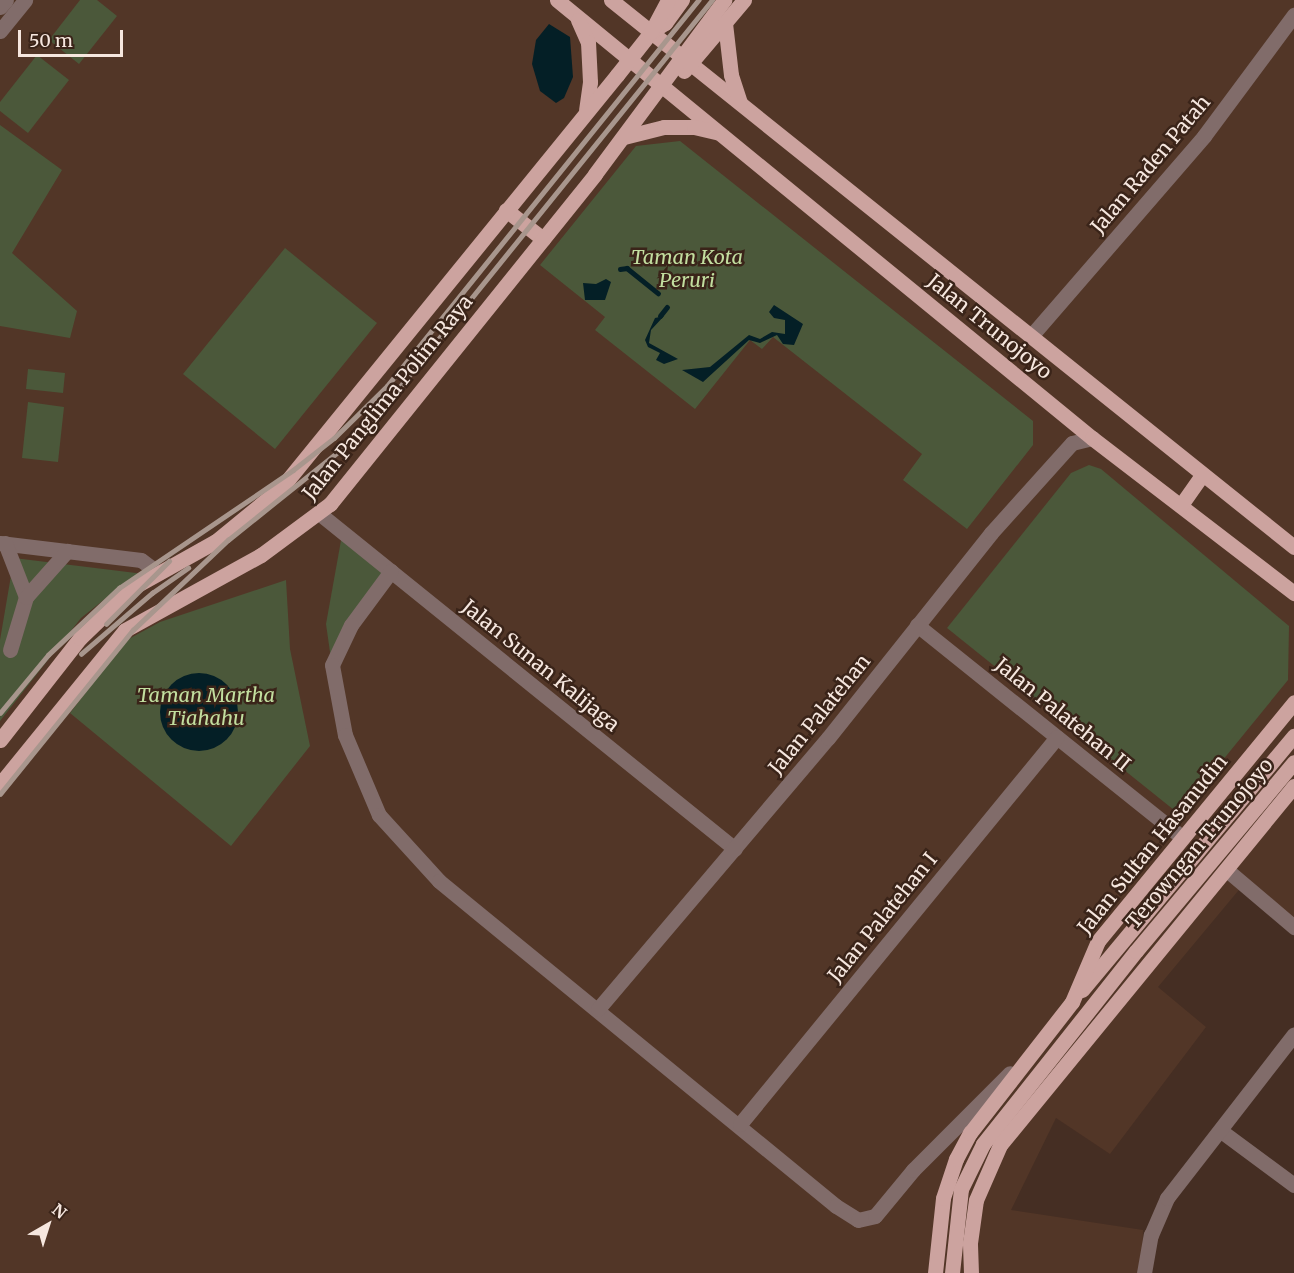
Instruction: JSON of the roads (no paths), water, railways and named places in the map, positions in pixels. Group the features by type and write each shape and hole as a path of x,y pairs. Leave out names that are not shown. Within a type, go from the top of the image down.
{"main road":[{"name":"Jalan Trunojoyo","path":"557,0 629,60 665,84 722,134 1092,438 1293,593"},
{"name":"Jalan Trunojoyo","path":"611,0 1294,547"},
{"path":"651,32 668,0"},
{"path":"651,32 665,23 682,0"},
{"path":"686,60 724,0"},
{"path":"686,60 725,23 744,0"},
{"path":"574,14 588,42 590,82 586,110"},
{"path":"725,23 731,75 740,102"},
{"name":"Jalan Panglima Polim Raya","path":"0,740 80,638 132,588 216,541 282,487 651,32"},
{"name":"Jalan Panglima Polim Raya","path":"0,784 125,630 261,555 320,514 686,60"},
{"path":"624,137 664,127 694,127 722,134"},
{"path":"506,210 543,239"},
{"path":"1181,505 1202,475"},
{"name":"Jalan Sultan Hasanudin","path":"935,1273 943,1198 956,1159 970,1133 1072,1002 1098,941 1294,702"},
{"name":"Terowngan Trunojoyo","path":"1072,1002 1294,736"},
{"name":"Terowngan Trunojoyo","path":"952,1273 956,1215 962,1189 975,1158 1136,951 1294,762"},
{"path":"971,1273 970,1243 976,1200 1000,1145 1228,871 1294,786"},
{"path":"1121,997 1136,951"}],"street":[{"path":"0,8 6,0"},
{"path":"0,31 25,0"},
{"name":"Jalan Raden Patah","path":"1031,336 1204,136 1294,15"},
{"path":"1071,420 1072,443 1092,438"},
{"name":"Jalan Palatehan","path":"598,1009 735,849 991,533 1072,443"},
{"name":"Jalan Sunan Kalijaga","path":"320,514 735,849"},
{"path":"3,543 141,560 157,572"},
{"path":"3,543 26,597"},
{"path":"10,650 26,597 67,551"},
{"path":"391,571 351,625 332,664 337,709 361,776 379,815 439,881 740,1124 836,1206 858,1220 866,1220 882,1208 913,1170 1031,1053"},
{"name":"Jalan Palatehan II","path":"917,625 1182,837"},
{"name":"Jalan Palatehan I","path":"740,1124 1057,737"},
{"path":"1228,871 1294,927"},
{"path":"1144,1273 1151,1235 1167,1198 1294,1034"},
{"path":"1221,1131 1294,1185"}],"water":[{"path":"549,24 570,37 573,77 564,98 556,103 540,91 532,64 536,40"},
{"path":"606,279 611,282 605,300 585,300 583,283 596,284"},
{"path":"774,305 803,324 794,345 783,344 777,335 760,343 749,340 703,382 682,370 710,367 749,335 760,339 772,332 785,334 785,320 774,318 769,312"},
{"path":"664,316 651,330 649,343 678,359 664,364 656,360 660,353 648,347 645,340 655,318"},
{"path":"199,673 214,676 226,685 235,697 238,712 235,727 226,739 214,748 199,751 184,748 172,739 163,727 160,712 163,697 172,685 184,676"}],"waterway":[{"path":"620,269 627,268 658,293"},
{"path":"660,316 667,307"}],"railway":[{"path":"0,713 48,655 119,588 293,470 334,438 387,386 698,0"},
{"path":"0,794 133,630 228,540 343,448 394,394 712,0"},
{"path":"106,624 169,561"},
{"path":"81,654 152,593 188,568"}],"park label":[{"name":"Taman Kota Peruri","path":"687,268"},
{"name":"Taman Martha Tiahahu","path":"206,706"}]}
